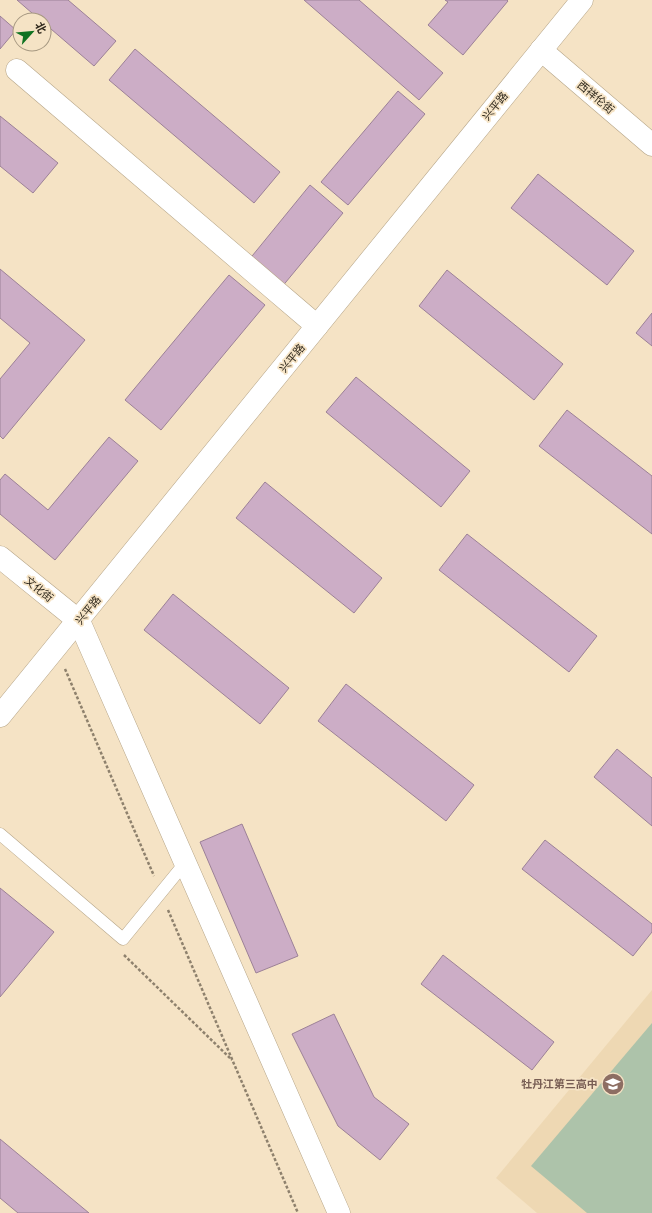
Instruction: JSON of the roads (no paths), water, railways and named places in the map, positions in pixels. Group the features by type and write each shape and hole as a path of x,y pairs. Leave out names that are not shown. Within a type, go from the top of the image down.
{"street":[{"name":"兴平路","path":"0,716 582,0"},
{"name":"西祥伦街","path":"541,50 652,145"},
{"path":"17,70 317,326"},
{"name":"文化街","path":"0,557 78,621"},
{"path":"78,621 339,1213"}],"lane":[{"path":"0,834 123,939 185,863"}],"place":[{"name":"牡丹江第三高中","path":"613,1084"}]}
